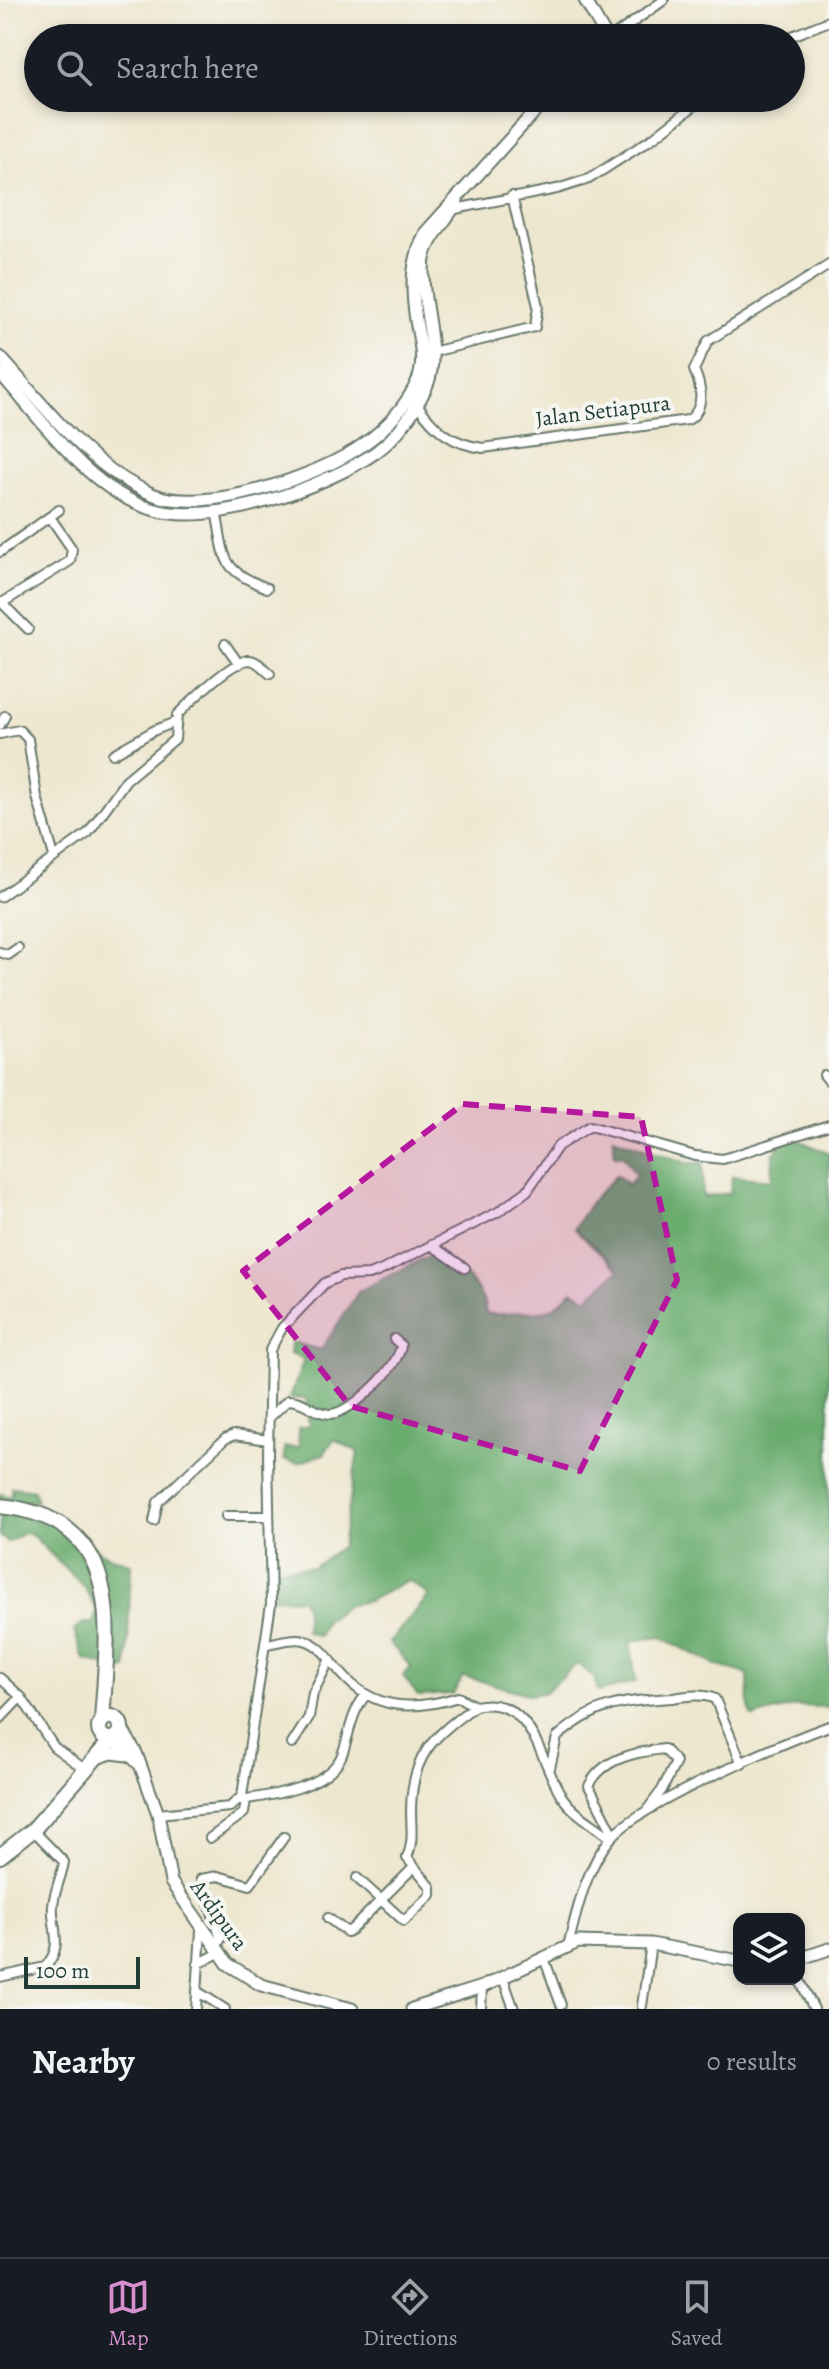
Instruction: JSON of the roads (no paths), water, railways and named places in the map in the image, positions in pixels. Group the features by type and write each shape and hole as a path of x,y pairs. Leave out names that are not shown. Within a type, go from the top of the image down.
{"highway":[{"path":"0,1506 53,1520 70,1531 94,1557 104,1596 105,1676 112,1730 86,1768 33,1830 0,1856"}],"street":[{"path":"585,0 600,24"},
{"path":"629,24 664,0"},
{"path":"805,31 829,21"},
{"path":"0,357 80,446 104,465 151,493 185,502 251,490 345,457 414,399 422,348 413,300 414,262 426,232 535,112"},
{"path":"448,210 557,189 602,172 685,112"},
{"path":"432,352 535,327 538,306 512,196"},
{"path":"0,373 72,455 133,501 151,509 176,513 216,511 299,489 356,464 388,442 432,371 424,306 425,256 448,210"},
{"name":"Jalan Setiapura","path":"414,399 436,429 450,439 464,446 483,448 688,420 696,415 699,404 700,382 694,370 708,341 829,265"},
{"path":"0,552 59,510"},
{"path":"216,511 230,568 240,577 267,588"},
{"path":"28,629 1,602 70,561 72,549 50,517"},
{"path":"225,644 239,664"},
{"path":"113,754 173,723 191,701 239,664 254,661 270,674"},
{"path":"0,725 5,716"},
{"path":"0,897 88,833 126,780 175,739 177,733 173,723"},
{"path":"0,734 19,730 28,739 37,797 54,856"},
{"path":"0,952 8,955 18,948"},
{"path":"210,1838 244,1813 245,1757 267,1644 271,1604 268,1440 273,1342 314,1292 334,1277 369,1275 517,1200 527,1191 558,1146 590,1126 695,1156 723,1159 829,1125"},
{"path":"431,1245 465,1268"},
{"path":"269,1417 288,1400 304,1402 319,1412 342,1412 380,1380 397,1359 401,1345 394,1339"},
{"path":"154,1521 158,1502 225,1439 234,1435 268,1440"},
{"path":"226,1516 269,1516"},
{"path":"267,1644 306,1641 330,1659 353,1687 366,1695 412,1708 426,1708 458,1697 475,1706 491,1706 522,1720 533,1732 565,1802 612,1837"},
{"path":"292,1744 309,1717 313,1693 330,1659"},
{"path":"0,1678 21,1697 54,1747 86,1768 112,1753 128,1755"},
{"path":"158,1814 218,1810 243,1800 300,1786 330,1772 341,1758 351,1719 366,1695"},
{"path":"550,1770 557,1737 599,1708 638,1698 690,1696 715,1699 742,1764"},
{"path":"0,1719 21,1697"},
{"path":"357,1878 399,1919 409,1920 433,1891 406,1857 414,1844 411,1813 416,1767 435,1738 475,1706"},
{"path":"568,1946 589,1878 612,1837 644,1814 742,1764 829,1726"},
{"name":"Ardipura","path":"112,1730 128,1755 138,1764"},
{"name":"Ardipura","path":"112,1730 138,1764 158,1814 171,1882 217,1951 237,1973 252,1981 352,2009"},
{"path":"612,1837 591,1795 589,1786 592,1778 627,1755 664,1749 676,1762 662,1790 644,1814"},
{"path":"0,1977 45,1967 55,1951 57,1922 52,1907 64,1862 33,1830"},
{"path":"198,1964 217,1951 221,1939 201,1879 210,1875 252,1884 284,1837"},
{"path":"328,1918 347,1932 413,1868"},
{"path":"196,2009 201,1930"},
{"path":"418,2008 482,1987 568,1946 587,1941 651,1944 733,1960"},
{"path":"642,2006 651,1944"},
{"path":"805,1957 829,1949"},
{"path":"544,1958 561,2005"},
{"path":"503,1978 514,2009"},
{"path":"802,1985 814,2009"},
{"path":"481,2009 482,1987"},
{"path":"197,1991 225,2009"}]}
